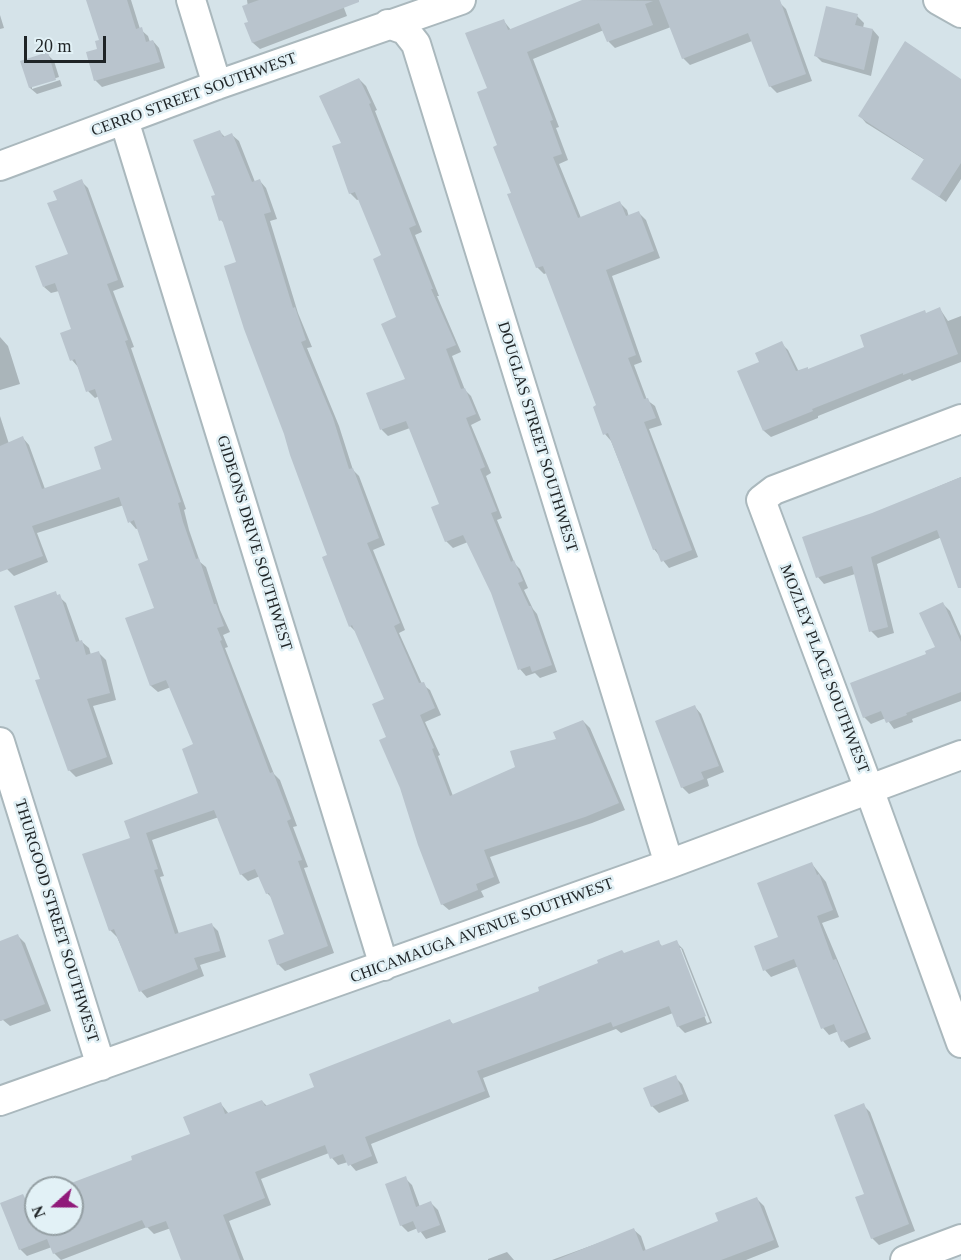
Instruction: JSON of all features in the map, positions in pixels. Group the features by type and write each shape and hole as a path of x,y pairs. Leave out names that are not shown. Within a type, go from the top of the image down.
{"street":[{"path":"191,0 217,86"},
{"name":"CERRO STREET SOUTHWEST","path":"0,166 388,24 461,0"},
{"path":"938,0 961,13"},
{"name":"DOUGLAS STREET SOUTHWEST","path":"388,24 405,30 416,44 669,864"},
{"name":"GIDEONS DRIVE SOUTHWEST","path":"123,120 384,966"},
{"name":"MOZLEY PLACE SOUTHWEST","path":"961,419 774,490 760,500 869,789 961,1043"},
{"name":"THURGOOD STREET SOUTHWEST","path":"0,742 101,1066"},
{"name":"CHICAMAUGA AVENUE SOUTHWEST","path":"0,1101 669,864 961,755"},
{"path":"905,1260 961,1239"}],"building":[{"path":"86,0 127,0 136,29 142,27 146,42 153,40 160,62 94,81 86,52 97,49 95,41 99,40"},
{"path":"259,0 359,0 359,2 252,43 244,23 248,22 242,6"},
{"path":"582,0 653,1 645,4 653,25 607,42 599,23 527,52 553,120 550,121 562,154 553,157 578,218 620,201 626,216 639,211 654,251 606,270 636,355 628,358 644,399 648,398 656,418 644,422 692,550 661,562 656,549 653,550 608,433 603,435 593,407 596,405 543,266 536,268 507,194 511,193 493,147 497,145 477,92 487,88 465,33 504,19 508,30"},
{"path":"659,0 780,0 806,74 769,87 748,33 682,59"},
{"path":"826,6 858,14 855,25 873,29 864,70 814,56"},
{"path":"905,41 961,79 961,163 939,197 911,179 924,159 858,116"},
{"path":"48,52 56,80 29,88 20,61"},
{"path":"359,78 371,103 369,104 416,225 409,228 433,289 431,289 456,345 446,349 461,389 465,388 476,414 466,418 485,467 480,469 497,511 491,513 511,562 514,560 523,581 518,583 531,606 552,665 532,672 530,666 518,670 491,593 463,535 445,542 431,507 439,504 406,421 380,430 366,393 405,379 381,324 396,317 373,259 381,255 355,192 349,194 332,146 341,143 319,96"},
{"path":"220,130 223,137 232,133 252,182 260,179 271,212 264,214 293,308 295,307 306,340 301,342 333,418 349,469 353,468 379,538 367,543 400,623 394,626 419,683 424,682 435,708 420,715 450,796 515,767 510,751 556,739 553,732 583,720 619,803 585,817 484,850 494,877 476,884 478,890 441,905 418,845 400,788 379,740 386,737 372,704 384,699 352,625 349,627 322,557 327,555 244,329 224,266 236,262 211,196 215,195 193,140"},
{"path":"82,179 118,280 107,284 128,340 125,341 181,502 178,503 183,522 224,626 217,628 222,640 220,641 270,773 273,772 291,819 287,821 302,860 298,861 328,946 277,965 268,940 284,934 269,893 266,894 255,869 240,875 214,810 146,833 158,869 154,870 175,934 212,923 220,951 194,958 198,969 139,992 114,929 109,931 82,854 130,838 124,821 198,793 182,749 193,744 166,680 150,686 125,618 154,608 138,564 148,560 134,520 128,523 119,497 32,526 43,556 0,572 0,446 23,436 42,489 101,469 94,447 112,440 95,389 86,392 75,359 70,361 60,333 71,329 55,283 43,287 35,266 68,254 47,203 57,200 53,191"},
{"path":"940,307 958,354 903,375 903,373 763,431 737,371 759,362 755,353 782,341 796,371 808,367 808,369 864,347 860,335 925,310 926,313"},
{"path":"961,477 961,588 958,588 937,530 871,557 888,627 869,632 852,566 816,578 802,537 872,513"},
{"path":"56,591 57,595 60,594 76,642 82,640 86,655 99,651 110,693 87,699 107,757 68,771 35,680 40,679 14,606"},
{"path":"943,602 961,642 961,692 886,723 881,711 863,718 850,683 926,654 925,651 935,647 919,613"},
{"path":"695,705 719,766 701,772 704,779 681,788 655,721"},
{"path":"812,862 833,910 817,916 833,960 836,959 866,1032 841,1042 834,1024 821,1029 794,959 763,971 754,946 778,937 757,883"},
{"path":"18,934 45,1004 0,1021 0,941"},
{"path":"659,940 661,946 677,940 706,1016 677,1027 669,1006 613,1027 611,1022 477,1071 485,1091 365,1137 372,1156 348,1166 343,1154 330,1159 325,1145 255,1172 265,1198 223,1215 240,1260 181,1260 166,1221 146,1228 142,1220 53,1254 47,1239 19,1250 0,1203 23,1194 24,1236 84,1236 84,1178 132,1160 131,1156 190,1134 183,1117 221,1102 225,1114 262,1100 265,1106 314,1087 309,1074 450,1019 452,1024 539,991 538,987 598,963 597,960 622,950 624,953"},
{"path":"676,1075 683,1094 651,1107 643,1088"},
{"path":"864,1103 909,1224 871,1239 855,1197 864,1194 834,1115"},
{"path":"406,1176 416,1207 431,1201 440,1225 418,1233 413,1221 400,1226 385,1184"},
{"path":"757,1197 774,1240 721,1260 556,1260 634,1228 643,1251 718,1221 715,1213"}]}
